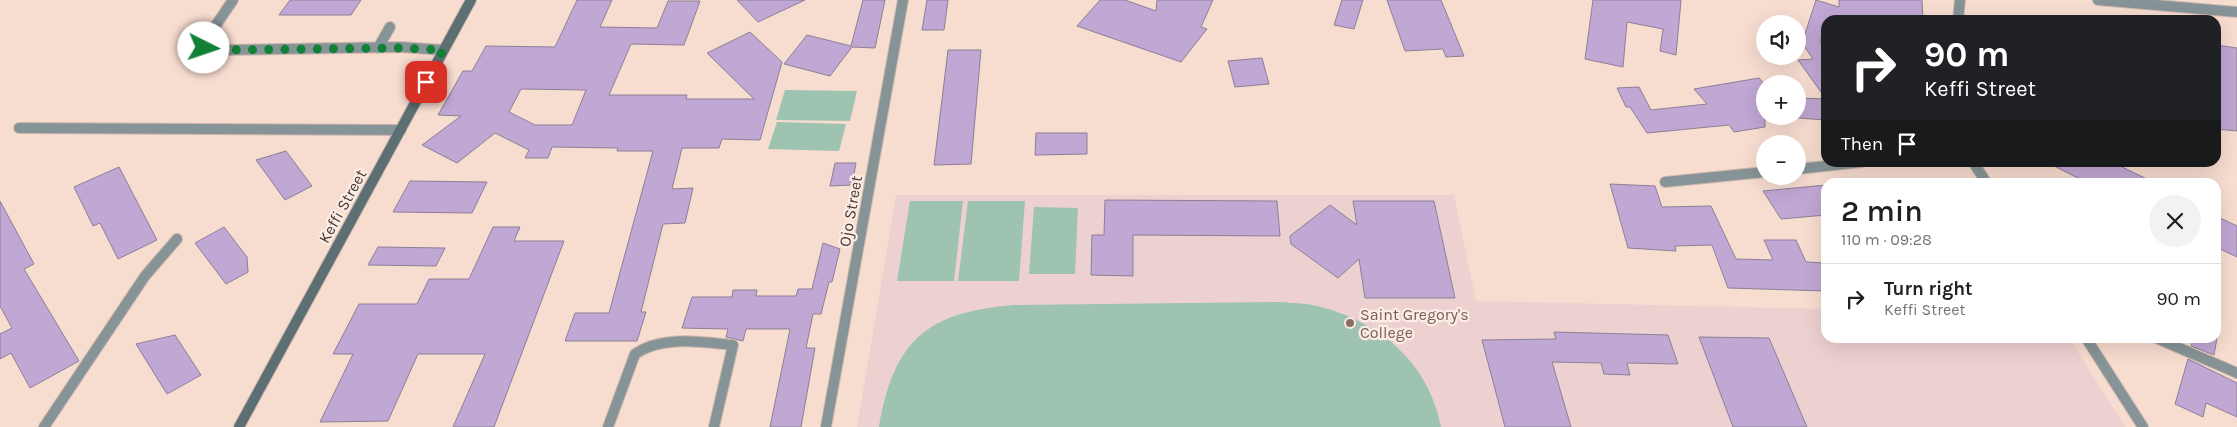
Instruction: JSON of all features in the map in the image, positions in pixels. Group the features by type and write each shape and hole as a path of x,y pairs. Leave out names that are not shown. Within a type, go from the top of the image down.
{"main road":[{"name":"Keffi Street","path":"239,427 471,0"}],"street":[{"path":"233,0 203,44 204,48 225,50 378,48 443,50"},
{"name":"Ojo Street","path":"826,427 903,0"},
{"path":"1958,15 1960,0"},
{"path":"2098,0 2237,12"},
{"path":"378,48 390,27"},
{"path":"19,128 401,130"},
{"path":"1806,168 1821,166"},
{"path":"1977,167 1984,178"},
{"path":"1665,182 1756,173"},
{"path":"44,427 145,276 177,239"},
{"path":"608,427 635,354 650,345 699,342 733,345 714,427"},
{"path":"2089,343 2143,427"},
{"path":"2168,343 2237,372"}],"shaded area":[{"name":"Saint Gregory's College","path":"896,195 1454,195 1476,301 1821,309 1821,343 2072,343 2125,427 857,427"}],"green space":[{"path":"785,90 857,91 850,121 776,120"},
{"path":"777,122 846,124 839,151 768,149"},
{"path":"910,201 963,201 954,281 897,281"},
{"path":"968,201 1025,201 1019,281 958,281"},
{"path":"1034,207 1078,208 1075,274 1029,274"},
{"path":"1279,302 1321,307 1343,314 1383,335 1414,366 1426,384 1435,404 1441,427 879,427 894,372 905,352 920,336 937,324 958,315 1014,305"}],"building":[{"path":"290,0 361,0 351,15 279,15"},
{"path":"577,0 612,0 600,27 657,28 668,1 700,1 684,45 631,44 609,95 687,95 686,99 754,99 707,53 750,32 782,62 760,140 722,139 719,148 682,148 672,189 693,188 685,223 663,224 641,312 646,312 637,341 565,341 575,313 609,313 653,151 617,151 618,148 552,147 548,158 525,158 529,150 495,133 457,163 422,145 461,116 438,115 463,71 472,71 486,46 555,47","holes":["521,89 586,90 572,125 535,125 509,112"]},
{"path":"737,0 805,0 758,22"},
{"path":"863,0 885,0 875,48 852,47 830,76 784,64 807,35 851,46"},
{"path":"927,0 948,0 944,30 922,30"},
{"path":"1100,0 1125,0 1156,11 1157,0 1213,0 1201,27 1207,29 1181,62 1077,26"},
{"path":"1342,0 1363,0 1354,29 1334,25"},
{"path":"1387,0 1441,0 1464,56 1446,57 1443,49 1405,51"},
{"path":"1593,0 1681,0 1676,55 1660,51 1663,29 1627,22 1623,67 1585,59"},
{"path":"1816,0 1839,7 1839,0 1922,0 1923,15 1821,15 1821,92 1802,65 1806,65 1806,59 1813,59 1806,49 1806,31"},
{"path":"2221,46 2237,48 2237,131 2221,129"},
{"path":"948,50 981,50 971,164 934,165"},
{"path":"1262,58 1269,84 1235,87 1228,61"},
{"path":"1756,79 1756,125 1765,125 1765,127 1734,132 1729,125 1647,133 1630,107 1626,107 1617,88 1639,87 1651,110 1707,104 1694,89"},
{"path":"1806,98 1821,99 1821,120 1806,119"},
{"path":"1036,133 1087,133 1087,154 1035,155"},
{"path":"286,151 312,186 285,200 256,160"},
{"path":"835,163 856,163 852,185 830,186"},
{"path":"119,167 157,240 118,259 100,223 93,226 74,187"},
{"path":"2056,167 2122,167 2145,178 2078,178"},
{"path":"410,181 487,182 472,213 393,212"},
{"path":"1610,184 1655,186 1662,207 1711,206 1736,259 1773,260 1764,240 1796,240 1806,262 1821,263 1821,291 1728,288 1712,245 1675,246 1676,251 1628,248"},
{"path":"1821,185 1821,215 1781,219 1763,191"},
{"path":"1105,200 1277,201 1280,236 1133,235 1133,276 1091,275 1092,235 1104,235"},
{"path":"0,201 34,264 24,269 79,361 30,388 11,353 0,359 0,334 12,328 0,306"},
{"path":"1353,201 1434,201 1455,298 1365,298 1359,259 1338,278 1291,244 1290,236 1330,205 1357,225"},
{"path":"2221,218 2237,226 2237,257 2221,249"},
{"path":"224,227 247,257 248,272 226,284 195,243"},
{"path":"493,227 520,227 514,241 564,241 494,427 453,427 485,354 418,354 388,421 320,422 353,354 333,354 359,304 417,304 429,279 469,279"},
{"path":"823,243 840,249 832,282 829,282 821,314 813,314 806,348 815,348 801,427 770,427 790,329 746,329 743,341 726,337 728,329 682,328 692,297 732,297 733,290 757,290 756,296 796,296 798,289 812,289"},
{"path":"378,247 445,248 436,266 368,265"},
{"path":"1554,332 1668,335 1678,364 1627,363 1630,375 1604,374 1601,363 1552,362 1571,427 1505,427 1482,340 1556,339"},
{"path":"175,335 201,375 167,394 136,344"},
{"path":"1699,337 1769,338 1807,427 1733,427"},
{"path":"2192,343 2216,343 2214,355 2191,346"},
{"path":"2188,359 2237,383 2237,417 2206,403 2203,417 2175,404"}],"place":[{"name":"Saint Gregory's College","path":"1350,323"}],"route":[{"path":"204,48 211,50 400,48 443,50 426,82"}]}
